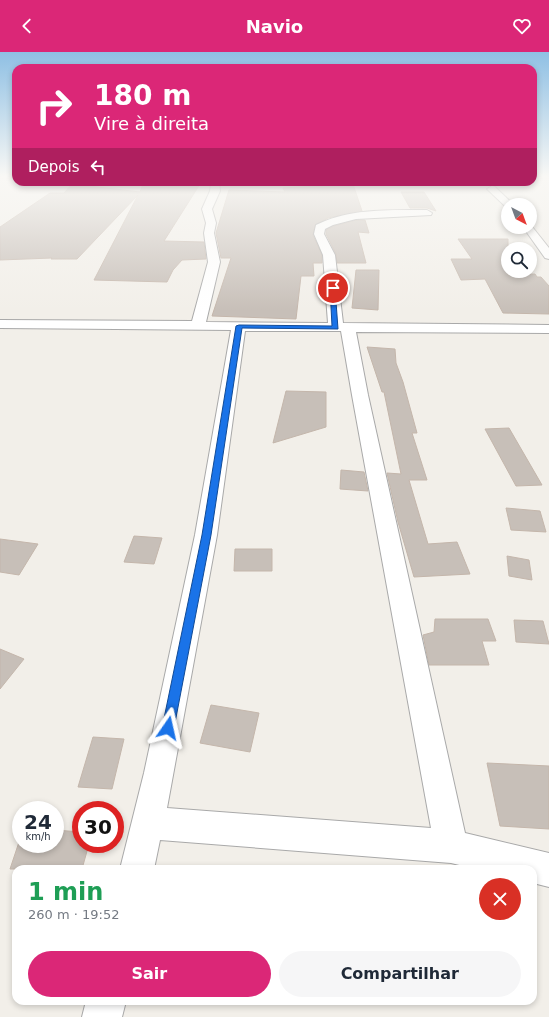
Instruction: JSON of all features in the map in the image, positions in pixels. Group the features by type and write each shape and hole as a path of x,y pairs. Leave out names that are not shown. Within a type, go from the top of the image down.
{"street":[{"path":"198,325 214,262 209,233 210,221"},
{"path":"334,221 320,227 319,234 329,255 342,328 360,395 451,846"},
{"path":"533,234 549,256"},
{"path":"0,324 549,329"},
{"path":"138,865 159,773 206,535 239,326"},
{"path":"148,823 451,846 529,865"},
{"path":"537,867 549,870"},
{"path":"102,1017 105,1005"}],"building":[{"path":"9,221 113,221 77,259 51,259 52,258 0,260 0,227"},
{"path":"125,221 177,221 164,241 204,242 206,259 182,260 173,270 167,282 94,280"},
{"path":"220,221 322,221 315,225 313,235 322,255 322,263 313,263 314,276 301,276 296,319 212,316 231,258 221,258 216,233"},
{"path":"352,221 365,221 369,233 358,232 366,263 337,263 336,254 326,234 326,230"},
{"path":"458,239 508,239 508,242 501,242 501,278 541,277 549,286 549,314 503,313 485,279 461,280 451,259 472,259"},
{"path":"356,270 379,270 378,310 352,308"},
{"path":"367,347 395,349 396,363 403,382 417,433 412,433 427,480 409,480 428,544 457,542 470,574 414,577 398,522 387,473 401,474 384,392 382,392"},
{"path":"286,391 326,392 326,427 273,443"},
{"path":"509,428 542,485 516,486 485,429"},
{"path":"341,470 364,472 368,491 340,489"},
{"path":"506,508 540,511 546,532 511,530"},
{"path":"134,536 162,538 154,564 124,562"},
{"path":"0,539 38,544 19,575 0,572"},
{"path":"235,549 272,549 272,571 234,571"},
{"path":"507,556 529,560 532,580 509,576"},
{"path":"435,619 488,619 496,641 482,641 489,665 429,665 423,635 434,632"},
{"path":"514,620 543,621 549,644 516,642"},
{"path":"0,649 24,659 0,689"},
{"path":"211,705 259,713 250,752 200,743"},
{"path":"93,737 124,739 112,789 78,787"},
{"path":"487,763 549,766 549,829 500,826"},
{"path":"64,831 72,831 72,853 86,853 83,865 12,865 12,869 10,869 15,853 64,853"}],"route":[{"path":"168,728 206,535 239,326 336,328 333,288"}]}
